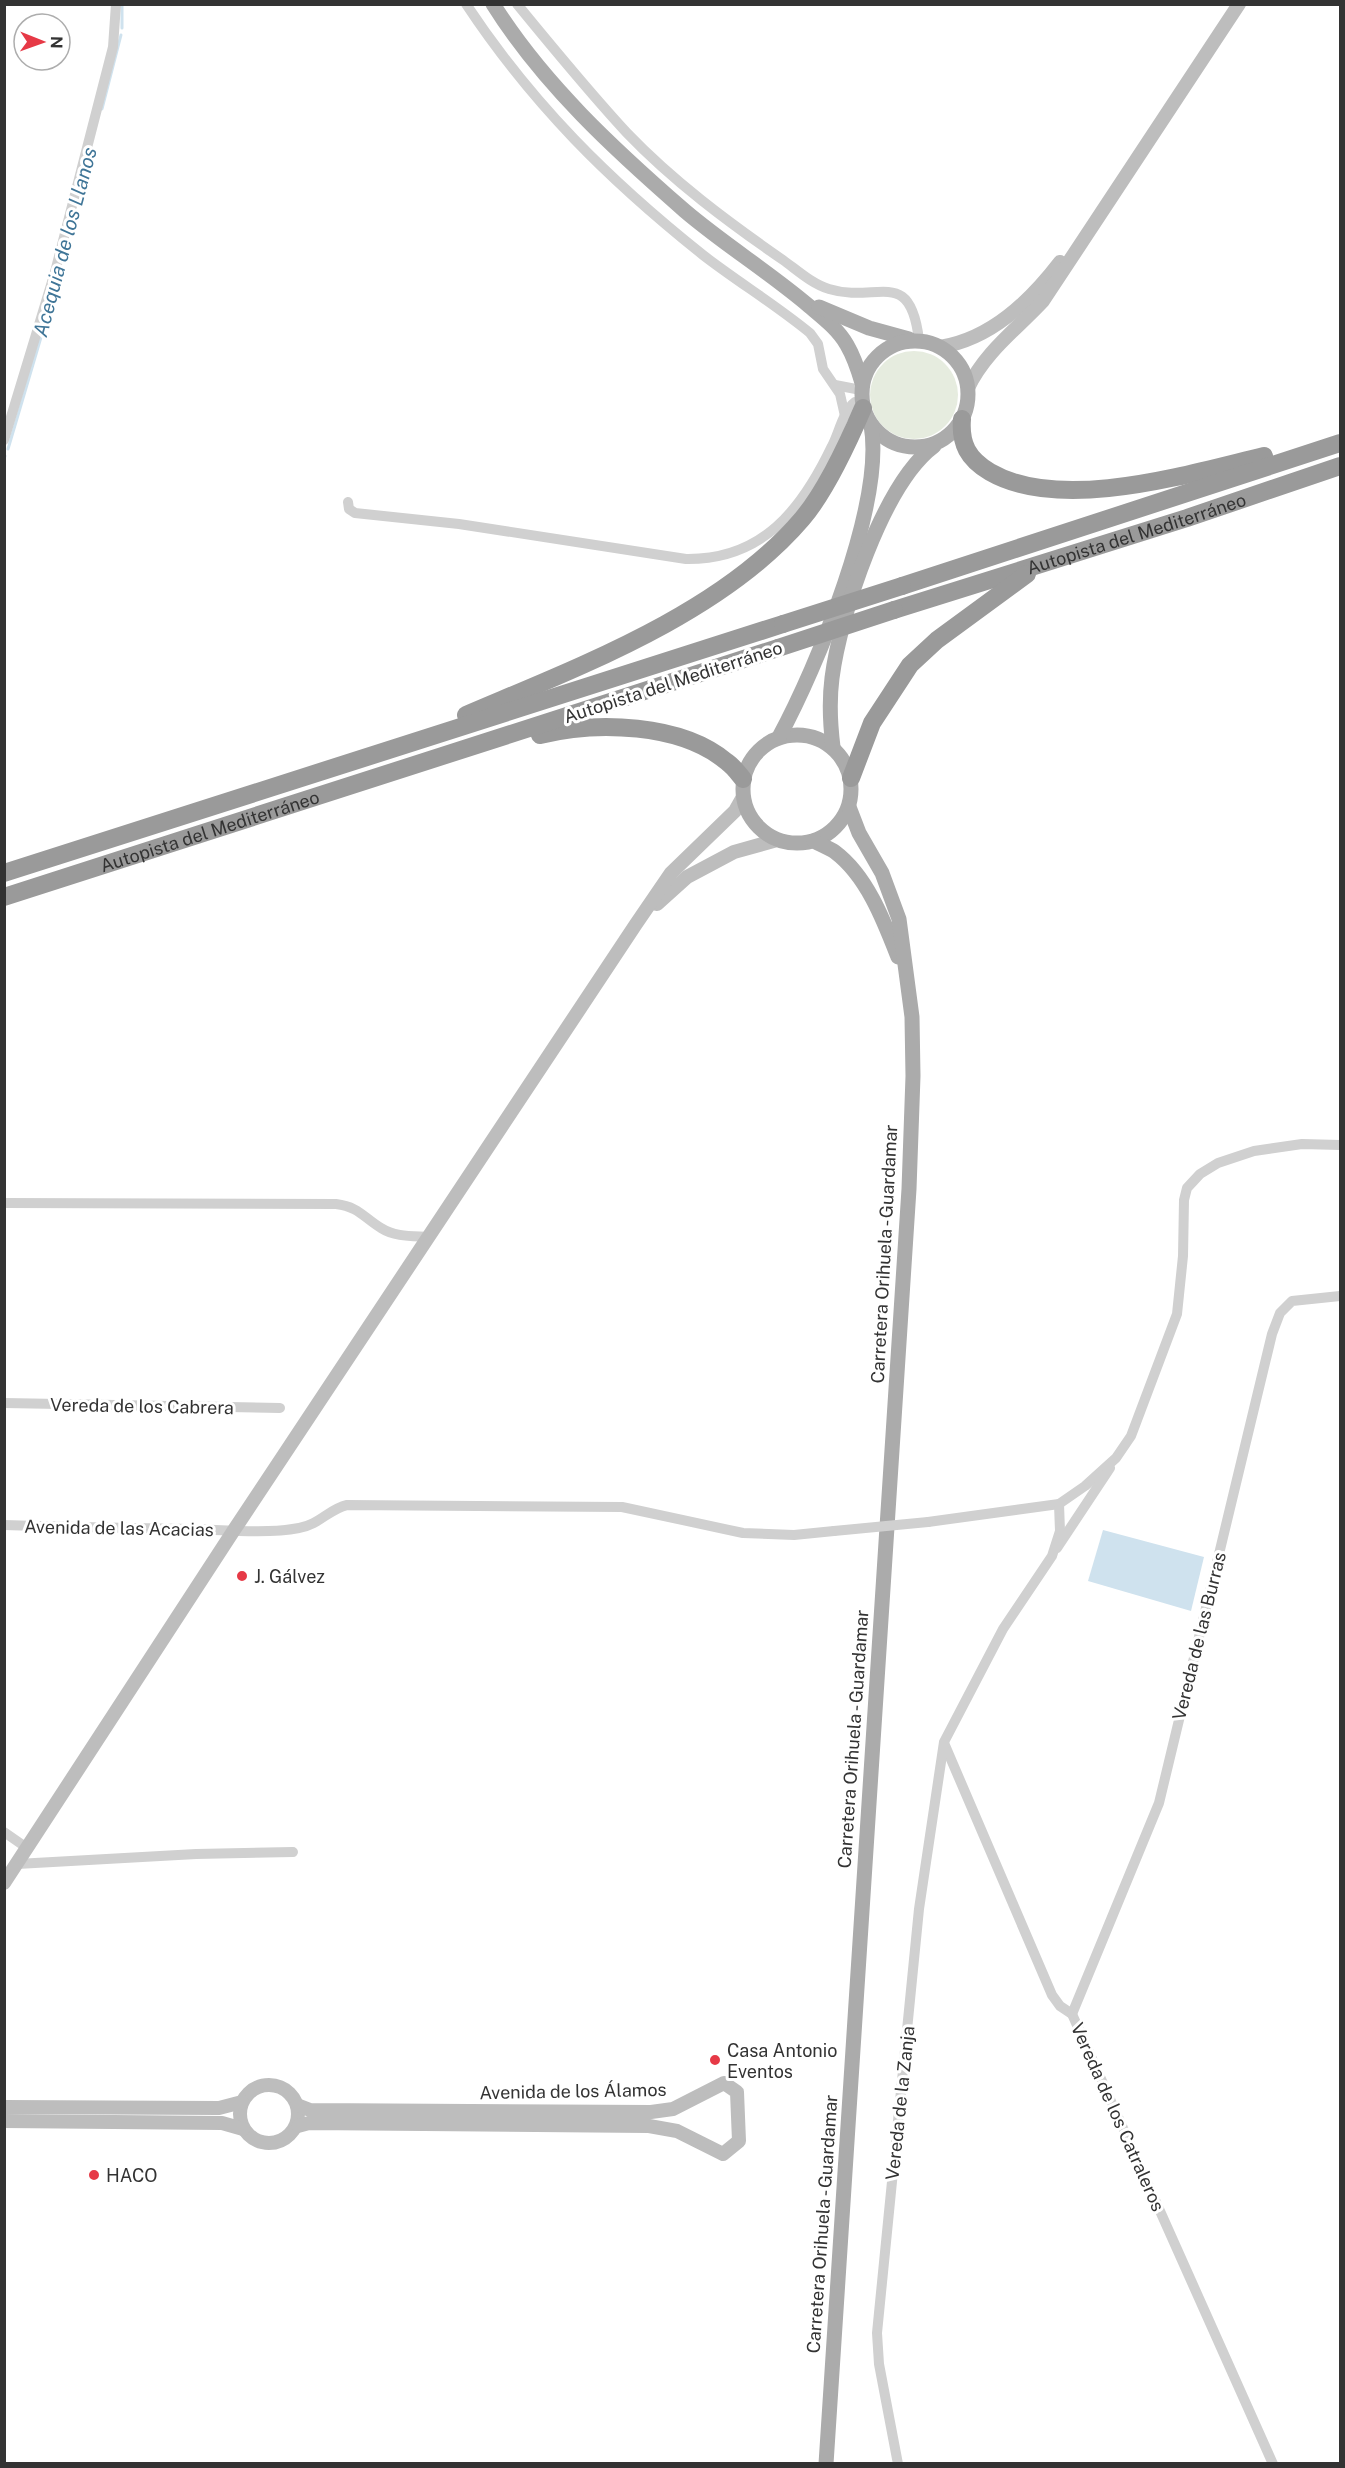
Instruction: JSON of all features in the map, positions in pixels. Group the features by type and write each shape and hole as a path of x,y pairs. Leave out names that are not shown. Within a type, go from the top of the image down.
{"highway":[{"path":"405,746 466,715 596,658 703,603 741,578 777,547 804,517 850,438 861,397"},
{"path":"962,419 961,434 964,447 982,467 1015,483 1054,490 1126,485 1188,474 1277,453 1341,434"},
{"name":"Autopista del Mediterráneo","path":"4,873 405,746 1341,443"},
{"name":"Autopista del Mediterráneo","path":"4,897 1186,518 1341,466"},
{"path":"851,778 872,723 910,665 937,640 1041,564"},
{"path":"347,786 453,760 542,734 583,727 630,727 666,733 708,749 728,762 743,788"}],"main road":[{"path":"493,4 514,39 596,130 687,213 788,288 827,321 846,342 855,360 861,397 871,425 873,465 857,541 815,661 779,737"},
{"path":"968,388 977,368 987,355 1014,332 1043,301 1239,4"},
{"path":"940,347 964,342 1009,316 1054,270 1110,200"},
{"path":"788,288 831,314 869,328 940,347 954,357 963,371 968,388 968,404 962,419 952,433 921,456 892,497 860,575 838,646 832,677 829,711 832,747"},
{"path":"861,397 869,366 881,352 896,344 916,340"},
{"path":"871,425 881,436 901,446 924,447 938,442"},
{"path":"4,1882 234,1530 636,924 671,873 735,811 751,760 762,747 779,737 797,734 816,738 832,747 844,760 851,778 849,807 835,829 814,841 796,844 777,840 760,829 749,815 743,788"},
{"name":"Carretera Orihuela - Guardamar","path":"826,2463 909,1189 913,1076 912,1017 899,919 882,873 859,833 849,807"},
{"path":"636,924 687,877 734,852 777,840"},
{"name":"Carretera Orihuela - Guardamar","path":"814,841 835,852 850,867 876,906 900,963 912,1017"},
{"name":"Avenida de los Álamos","path":"297,2105 310,2110 651,2112 673,2109 724,2083 737,2092 739,2141 723,2154 677,2131 649,2126 309,2123 298,2126"},
{"path":"4,2121 222,2122 243,2129 260,2142 276,2143 283,2140 298,2126 300,2116 297,2105 287,2091 278,2086 269,2085 256,2088 242,2102 240,2110 243,2129"},
{"path":"4,2107 219,2108 242,2102"}],"street":[{"path":"4,440 55,272 113,47 116,4"},
{"path":"466,4 529,90 561,129 602,169 704,256 810,333 818,344 823,369 837,390 845,416"},
{"path":"517,4 628,134 691,192 745,234 816,283 840,291 896,293 905,298 916,318 916,340"},
{"path":"348,502 349,509 356,513 459,524 686,559 707,559 751,545 786,520 820,472 845,416 861,397 837,390"},
{"path":"1052,1556 1060,1531 1059,1504 1085,1486 1116,1458 1131,1437 1177,1314 1183,1256 1184,1200 1187,1188 1200,1174 1218,1163 1254,1151 1302,1144 1341,1145"},
{"path":"4,1203 336,1204 351,1206 381,1228 396,1235 428,1237"},
{"name":"Vereda de las Burras","path":"1072,2014 1159,1803 1272,1334 1280,1313 1292,1301 1341,1296"},
{"name":"Vereda de los Cabrera","path":"4,1403 280,1408"},
{"name":"Vereda de la Zanja","path":"897,2463 879,2364 877,2333 918,1909 944,1742 998,1637 1116,1458"},
{"name":"Avenida de las Acacias","path":"4,1525 234,1530 296,1529 323,1520 335,1507 347,1504 622,1507 743,1533 794,1535 928,1522 1059,1504"},
{"name":"Vereda de los Catraleros","path":"944,1742 1052,1995 1060,2006 1072,2014 1273,2463"},
{"path":"4,1832 27,1848"},
{"path":"17,1864 293,1852"}],"shaded area":[{"path":"914,351 931,354 945,364 955,378 958,395 955,412 945,426 931,436 914,439 897,436 883,426 873,412 870,395 873,378 883,364 897,354"}],"water":[{"path":"1103,1530 1204,1557 1191,1611 1088,1581"}],"waterway":[{"name":"Acequia de los Llanos","path":"122,4 122,28"},
{"name":"Acequia de los Llanos","path":"102,109 121,35"},
{"name":"Acequia de los Llanos","path":"8,449 44,327"}],"place":[{"name":"J. Gálvez","path":"242,1576"},
{"name":"Casa Antonio Eventos","path":"715,2060"},
{"name":"HACO","path":"94,2175"}]}
